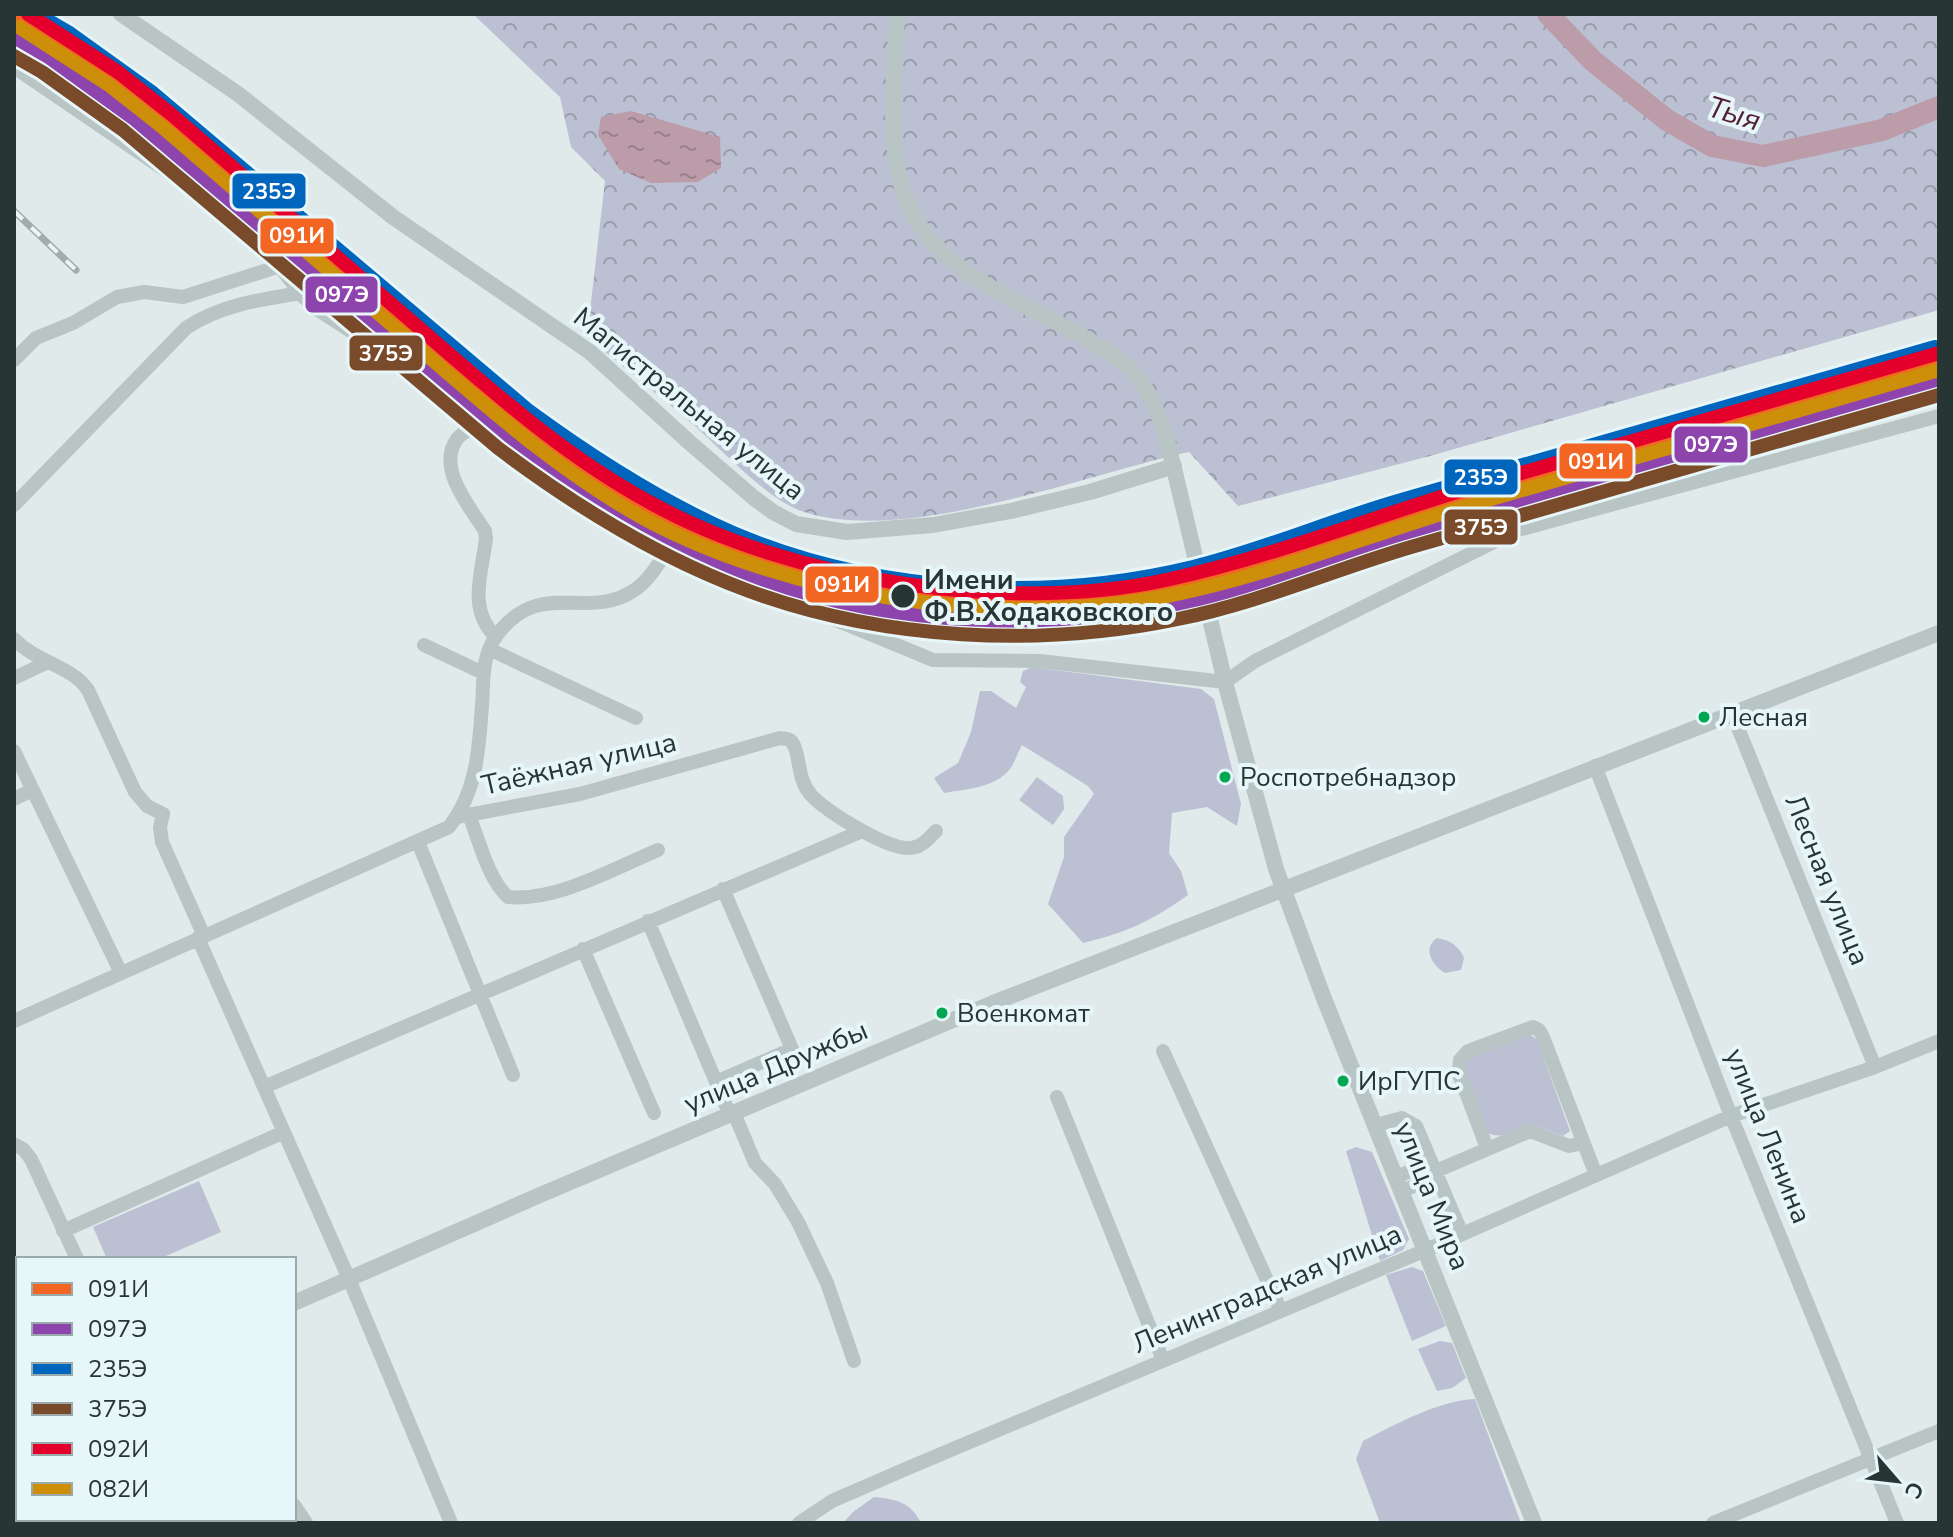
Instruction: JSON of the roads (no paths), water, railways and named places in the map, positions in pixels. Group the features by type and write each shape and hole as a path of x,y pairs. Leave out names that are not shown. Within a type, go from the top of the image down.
{"street":[{"name":"Магистральная улица","path":"121,14 238,94 393,217 590,352 754,498 796,524 847,532 933,525 1090,492 1174,466"},
{"name":"улица Мира","path":"897,14 894,98 897,157 903,189 917,223 931,242 962,270 1099,346 1134,373 1155,407 1166,435 1225,682 1283,889 1534,1523"},
{"path":"14,66 218,205 260,240 317,308 403,362 569,488 615,510 667,551 708,571 933,660 1040,661 1225,682 1255,661 1518,530 1939,416"},
{"path":"14,360 36,338 73,323 117,297 144,292 183,297 280,266"},
{"path":"14,505 186,328 208,316 243,304 302,293"},
{"path":"483,422 457,439 450,462 459,488 485,531 478,592 492,643 636,718"},
{"path":"658,850 562,889 536,896 508,897 463,816 475,767 483,673 492,643 514,617 538,603 605,601 635,590 667,551"},
{"name":"улица Дружбы","path":"296,1302 993,1003 1939,633"},
{"path":"14,639 29,654 66,671 84,684 135,792 147,806 163,814 160,827 162,842 451,1523"},
{"path":"424,645 483,673"},
{"path":"14,678 46,663"},
{"name":"Лесная улица","path":"1732,713 1875,1067"},
{"name":"Таёжная улица","path":"14,1021 439,833 463,816 580,794 780,738 793,744 798,770 810,794 862,831 912,848 919,846 936,831"},
{"path":"14,751 121,973"},
{"name":"улица Ленина","path":"1595,766 1731,1116 1897,1523"},
{"path":"14,799 32,790"},
{"path":"264,1087 862,831"},
{"path":"418,842 513,1075"},
{"path":"716,1082 792,1049 723,889"},
{"path":"648,921 716,1082 755,1163 775,1184 798,1222 827,1283 854,1361"},
{"path":"583,949 654,1113"},
{"path":"1487,1148 1458,1065 1468,1051 1530,1027 1536,1028 1596,1175"},
{"name":"Ленинградская улица","path":"799,1523 832,1501 1426,1250 1731,1116 1875,1067 1939,1041"},
{"path":"1163,1051 1281,1311"},
{"path":"1057,1097 1163,1360"},
{"path":"1376,1125 1390,1119 1408,1120 1419,1131 1462,1234"},
{"path":"1400,1184 1530,1131 1569,1146 1584,1143"},
{"path":"63,1231 284,1132"},
{"path":"14,1144 28,1153 76,1257"},
{"path":"1718,1522 1939,1431"}],"water":[{"path":"631,111 720,137 721,168 698,182 651,183 619,169 598,135 601,117"}],"waterway":[{"name":"Тыя","path":"1548,14 1593,61 1667,120 1712,146 1763,156 1882,130 1939,107"}],"railway":[{"path":"14,211 76,270"}],"place":[{"name":"Имени Ф.В.Ходаковского","path":"903,596"},
{"name":"Лесная","path":"1704,717"},
{"name":"Роспотребнадзор","path":"1225,777"},
{"name":"Военкомат","path":"942,1013"},
{"name":"ИрГУПС","path":"1343,1081"}]}
